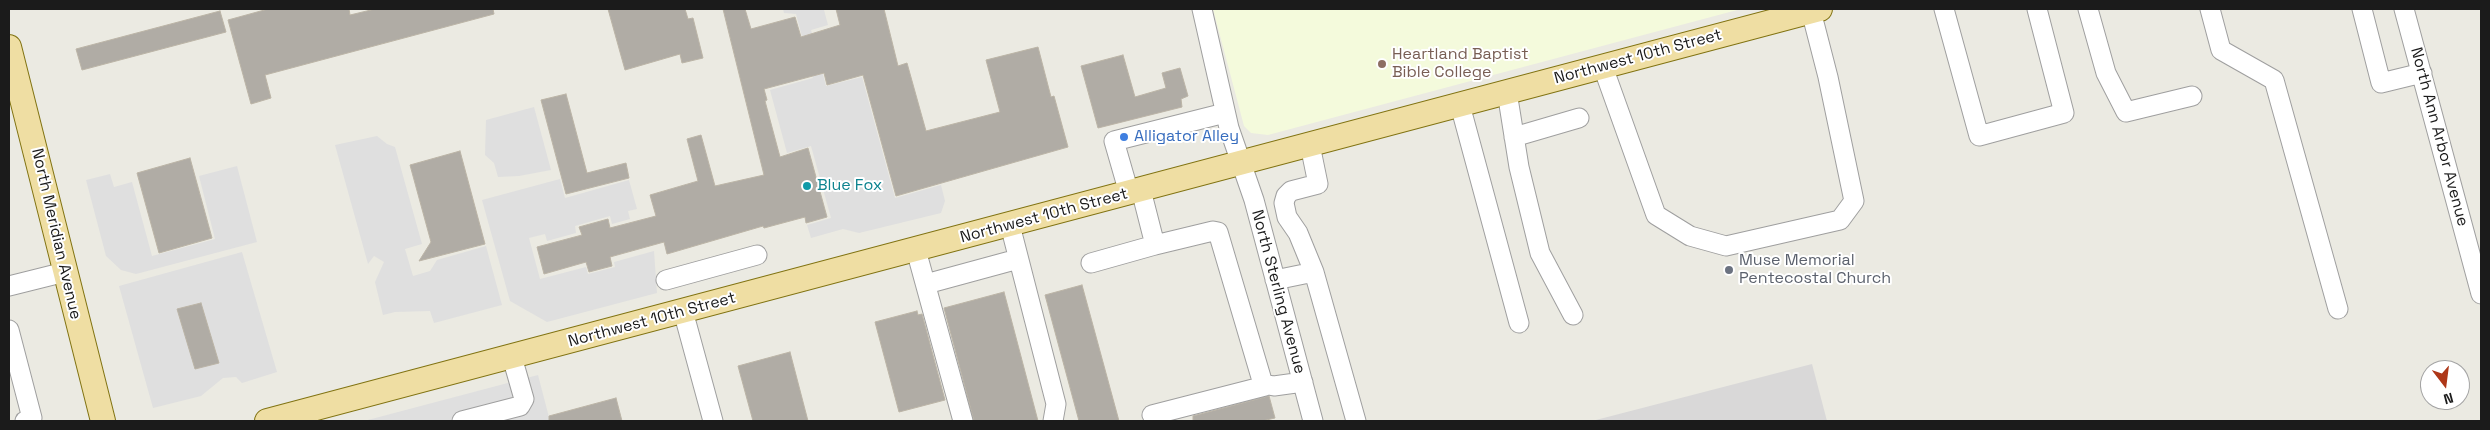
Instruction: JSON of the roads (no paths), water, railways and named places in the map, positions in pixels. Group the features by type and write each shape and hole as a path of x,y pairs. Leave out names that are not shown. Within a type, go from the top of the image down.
{"main road":[{"name":"Northwest 10th Street","path":"267,421 512,358 1460,105 1803,11"},
{"name":"North Meridian Avenue","path":"9,47 103,421"}],"street":[{"name":"North Sterling Avenue","path":"1202,9 1225,112 1254,200 1313,421"},
{"path":"1944,9 1979,136 2064,113 2037,9"},
{"path":"2088,9 2106,73 2126,112 2192,96"},
{"path":"2210,9 2221,50 2274,80 2338,309"},
{"path":"2362,9 2381,83 2422,73"},
{"name":"North Ann Arbor Avenue","path":"2404,9 2481,294"},
{"path":"1602,67 1656,215 1690,236 1726,246 1840,220 1854,201 1828,77 1803,11"},
{"path":"1507,92 1519,167 1540,253 1573,315"},
{"path":"1460,105 1519,324"},
{"path":"1155,245 1114,141 1225,112"},
{"path":"1514,137 1579,118"},
{"path":"1310,145 1318,184 1291,191 1286,196 1284,203 1287,217 1298,234 1314,272 1356,421"},
{"path":"1010,225 1056,404 1053,421"},
{"path":"1091,263 1155,245 1213,231 1218,232 1265,386"},
{"path":"916,250 963,421"},
{"path":"666,280 757,255"},
{"path":"926,284 1018,259"},
{"path":"9,286 65,272"},
{"path":"1275,280 1314,272"},
{"path":"683,311 713,421"},
{"path":"9,330 32,418 25,421"},
{"path":"462,421 520,406 524,399 512,358"},
{"path":"1152,415 1265,386 1303,382"}],"place":[{"name":"Heartland Baptist Bible College","path":"1382,64"},
{"name":"Alligator Alley","path":"1124,137"},
{"name":"Blue Fox","path":"807,186"},
{"name":"Muse Memorial Pentecostal Church","path":"1729,270"}]}
